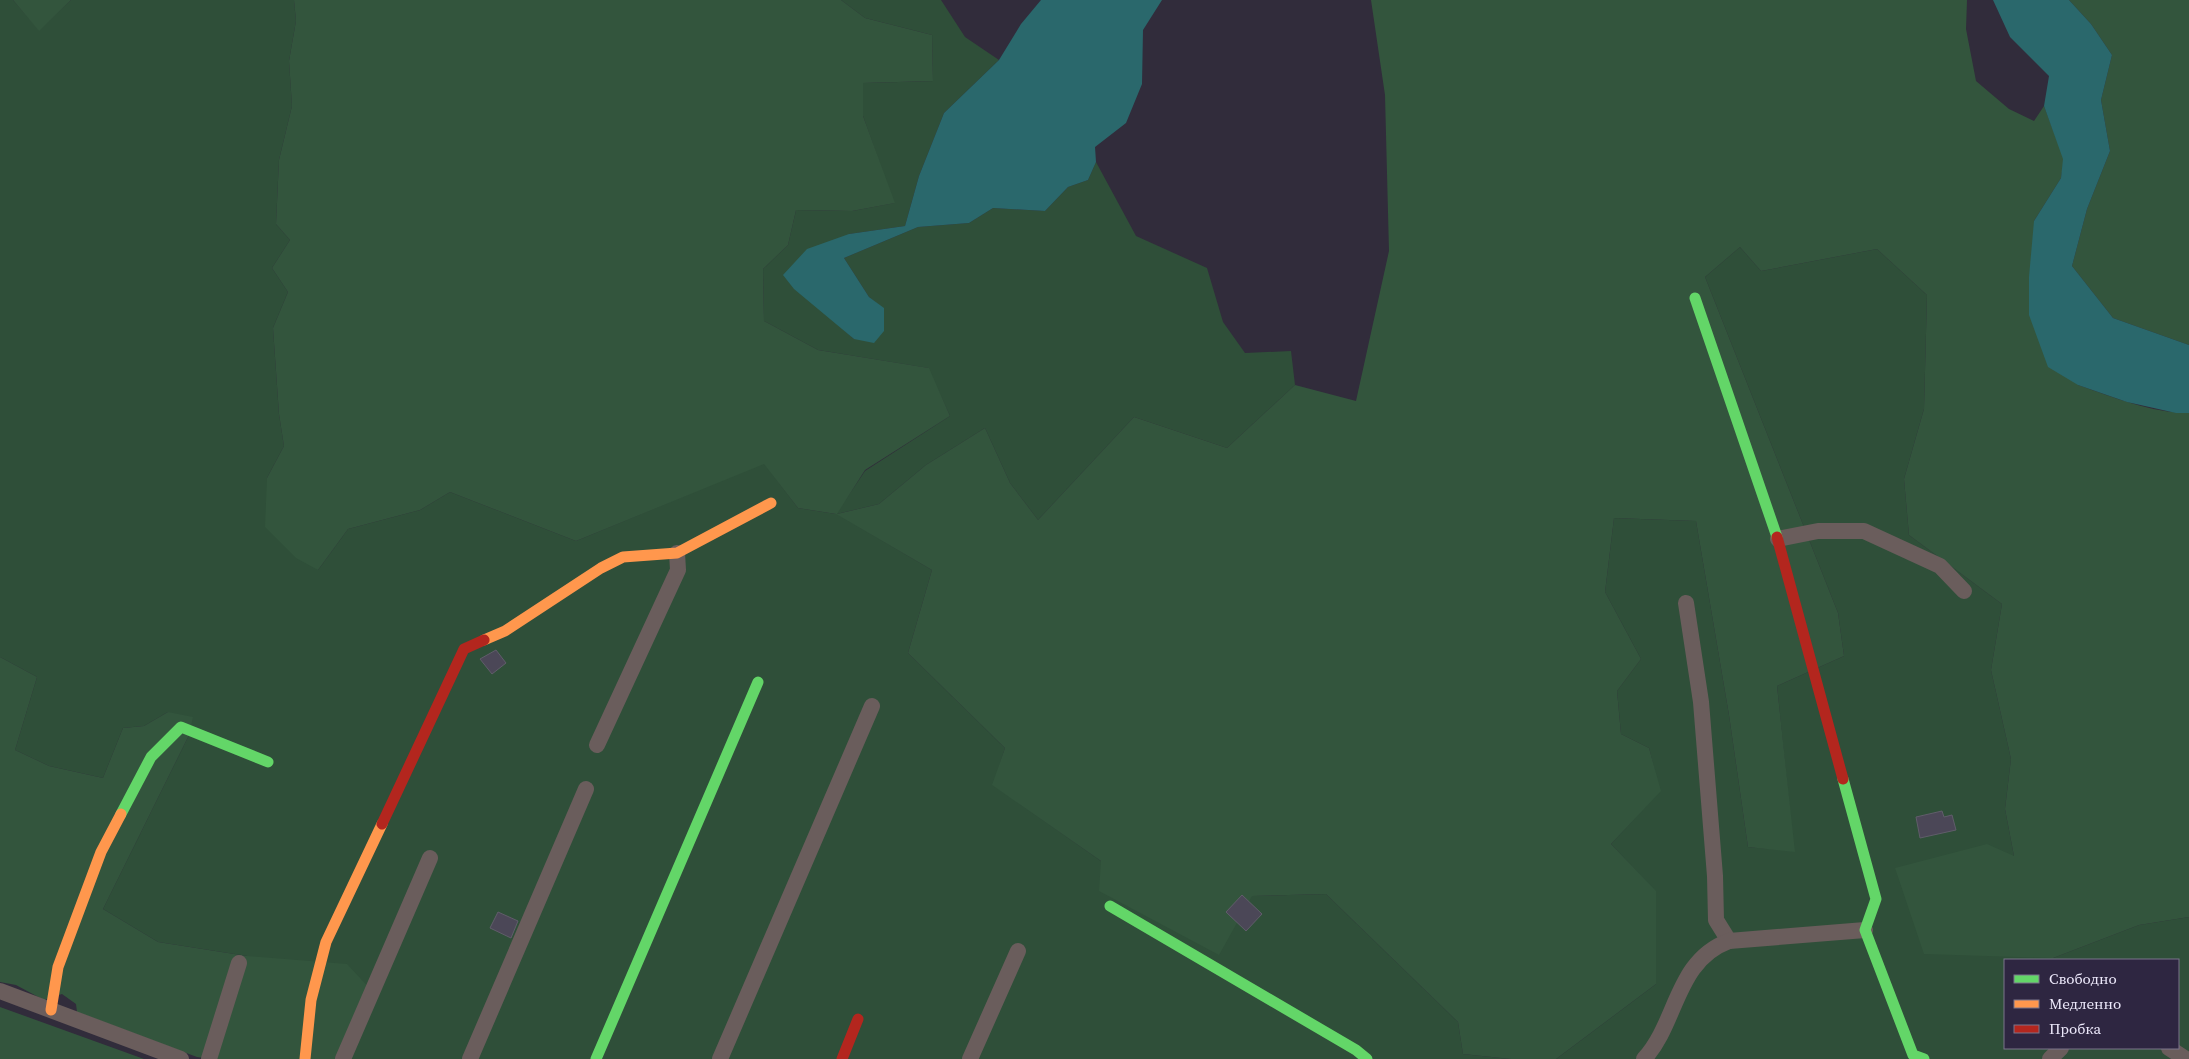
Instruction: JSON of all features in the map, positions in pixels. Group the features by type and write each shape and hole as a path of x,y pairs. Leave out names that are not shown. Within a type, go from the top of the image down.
{"street":[{"path":"1695,298 1778,539 1876,899 1865,930 1915,1058"},
{"path":"304,1059 310,1000 326,942 464,649 505,631 601,568 623,557 678,553 772,503"},
{"path":"1778,539 1818,531 1864,530 1940,566 1964,590"},
{"path":"597,746 678,570 678,553"},
{"path":"1686,603 1701,702 1715,876 1716,920 1729,941"},
{"path":"596,1059 758,682"},
{"path":"720,1059 872,706"},
{"path":"51,1010 58,967 101,852 151,757 181,727 268,762"},
{"path":"470,1059 586,789"},
{"path":"343,1059 430,858"},
{"path":"1110,906 1356,1050 1368,1059"},
{"path":"1644,1059 1655,1047 1688,975 1712,947 1729,941 1865,930"},
{"path":"970,1059 1018,951"},
{"path":"209,1059 239,963"},
{"path":"0,991 181,1059"},
{"path":"842,1059 858,1019"},
{"path":"2050,1059 2060,1049"},
{"path":"2171,1049 2186,1059"}],"shaded area":[{"path":"0,0 13,0 39,30 71,0 294,0 296,21 289,61 292,106 279,160 276,224 290,240 272,268 288,292 273,328 279,414 284,446 267,478 318,570 348,529 420,510 450,492 576,541 764,463 798,508 836,514 865,471 950,416 928,368 818,350 764,321 763,269 788,245 796,210 852,211 894,203 863,116 863,83 933,81 932,35 865,18 841,0 941,0 965,37 999,60 944,113 919,176 905,226 849,234 828,316 854,339 884,309 869,297 844,258 918,227 969,223 993,208 1045,211 1068,187 1088,180 1096,162 1136,236 1207,268 1223,322 1245,353 1291,351 1295,385 1227,448 1134,417 1038,520 1010,483 985,428 926,465 879,504 837,514 932,570 908,653 1005,748 993,785 1101,861 1252,896 1326,894 1458,1022 1463,1054 1511,1059 344,1059 247,956 158,942 103,909 189,735 168,712 144,726 123,728 103,778 49,766 15,750 37,677 0,657"},
{"path":"13,0 71,0 39,31"},
{"path":"294,0 841,0 865,18 932,35 933,81 863,83 863,116 895,203 852,211 796,210 788,245 763,269 764,321 818,350 929,368 950,416 865,470 837,514 879,504 926,465 985,428 1010,483 1038,520 1134,417 1227,448 1295,385 1356,401 1389,251 1385,95 1371,0 1967,0 1966,29 1976,81 2009,109 2034,121 2044,106 2064,159 2061,178 2034,221 2078,385 2146,407 2189,413 2189,917 2139,925 2053,958 1924,954 1895,868 1987,844 2014,856 2005,809 2011,759 1991,670 2002,604 1909,535 1904,479 1924,409 1927,295 1877,249 1761,271 1740,247 1705,277 1838,613 1844,656 1777,686 1795,852 1748,847 1729,715 1696,521 1614,518 1605,592 1641,659 1617,691 1621,734 1649,748 1661,791 1611,844 1656,891 1656,984 1556,1059 1511,1059 1463,1054 1458,1022 1326,894 1252,896 1219,955 1099,891 1101,861 992,785 1005,748 908,653 932,570 836,514 798,508 764,464 576,541 450,492 420,510 348,529 318,570 296,558 265,527 267,478 284,446 279,414 273,328 288,292 272,268 290,240 276,224 279,160 292,106 289,61 296,21"},
{"path":"1041,0 1162,0 1143,30 1142,84 1126,123 1095,147 1096,162 1088,180 1068,187 1045,211 993,208 969,223 918,227 844,258 869,297 884,308 884,331 874,343 854,339 794,289 783,275 807,249 849,234 905,226 919,176 944,113 999,60 1021,24"},
{"path":"1993,0 2069,0 2091,24 2112,55 2101,100 2110,151 2087,209 2072,266 2113,318 2189,345 2189,413 2176,413 2127,402 2078,385 2048,367 2029,315 2029,277 2034,221 2061,178 2063,159 2044,106 2049,76 2010,37"},
{"path":"2069,0 2189,0 2189,345 2113,318 2072,266 2087,209 2110,151 2101,100 2112,55 2091,24"},
{"path":"1740,247 1761,271 1877,249 1927,295 1924,409 1904,479 1909,535 2002,604 1991,670 2011,759 2005,809 2014,856 2053,958 2139,925 2189,917 2189,1059 1556,1059 1656,984 1656,892 1611,844 1660,791 1649,748 1621,734 1617,691 1641,659 1605,592 1614,518 1696,521 1729,715 1748,847 1794,851 1777,686 1844,656 1838,613 1705,277"},
{"path":"0,657 37,677 15,750 49,766 103,778 123,728 144,726 168,712 193,717 189,735 103,909 158,942 247,956 347,964 374,993 344,1059 210,1059 197,1057 77,1012 76,1004 62,994 44,1000 16,985 0,982"},
{"path":"0,1007 144,1059 0,1059"}],"building":[{"path":"496,650 506,663 492,674 480,659"},
{"path":"1942,811 1944,817 1952,815 1956,830 1920,838 1916,817"},
{"path":"1242,895 1262,914 1246,931 1226,912"},
{"path":"498,912 518,921 511,938 490,928"}],"traffic: fast":[{"path":"1695,298 1777,537"},
{"path":"596,1059 758,682"},
{"path":"121,814 151,757 181,727 268,762"},
{"path":"1843,779 1876,899 1865,930 1913,1055 1924,1059"},
{"path":"1110,906 1356,1050 1367,1059"}],"traffic: slow":[{"path":"484,640 505,631 601,568 623,557 677,553 771,503"},
{"path":"51,1010 58,967 101,852 121,814"},
{"path":"305,1059 311,1000 326,942 382,824"}],"traffic: jam":[{"path":"1777,537 1843,779"},
{"path":"382,824 464,649 484,640"},
{"path":"842,1059 858,1019"}]}
